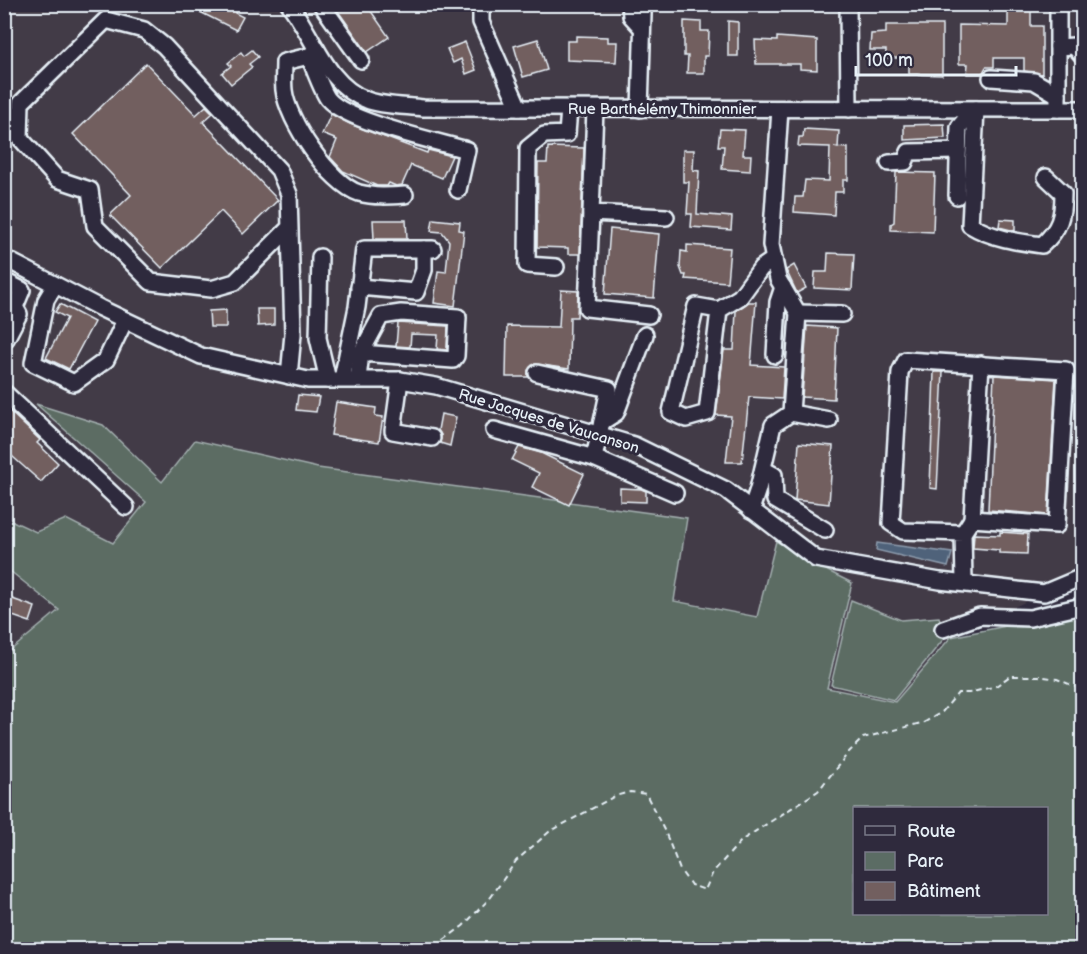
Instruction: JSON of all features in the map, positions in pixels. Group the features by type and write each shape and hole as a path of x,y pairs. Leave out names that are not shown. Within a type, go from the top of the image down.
{"street":[{"path":"293,10 312,4"},
{"path":"321,4 362,60"},
{"path":"479,4 481,22 519,108"},
{"path":"630,4 631,16 642,28"},
{"path":"640,109 643,7 646,4"},
{"path":"848,4 849,109"},
{"path":"1058,4 1058,102"},
{"name":"Rue Barthélémy Thimonnier","path":"293,10 313,53 349,90 368,101 423,108 849,109 976,112 1058,102 1083,109"},
{"path":"289,228 235,282 211,289 152,282 95,226 90,190 57,179 20,138 21,103 106,20 144,30 164,46 279,170 289,194 293,334 289,376"},
{"path":"1058,47 1080,46"},
{"path":"405,195 382,197 357,192 331,175 302,136 284,92 284,62 313,53 328,99 350,114 400,132 467,150 458,190"},
{"path":"991,78 1034,81 1058,102"},
{"path":"556,267 527,265 528,148 544,135 567,134 569,108"},
{"path":"596,109 587,308 649,315"},
{"path":"780,110 772,252 778,279 798,313 791,413"},
{"path":"957,196 959,127 976,112"},
{"path":"976,112 970,225 982,233 1042,245 1055,234 1063,210 1063,193 1046,177"},
{"path":"889,163 905,162 909,152 958,151"},
{"path":"591,213 666,217"},
{"path":"335,380 357,307 359,287 364,249 428,249 416,292 359,287"},
{"path":"719,310 707,412 686,419 671,412 696,306 719,310 740,297 772,252"},
{"path":"320,257 318,338 335,380"},
{"name":"Rue Jacques de Vaucanson","path":"4,258 201,356 308,380 400,380 436,386 601,429 726,490 816,559 940,581 1044,593 1083,577"},
{"path":"4,281 22,290 15,308 19,314 6,339 4,338"},
{"path":"55,285 46,300 33,363 74,383 106,360 125,320"},
{"path":"775,355 778,302 783,287"},
{"path":"358,379 361,353 381,316 401,313 458,317 456,356 453,360 361,353"},
{"path":"798,313 842,314"},
{"path":"601,429 616,413 645,335"},
{"path":"963,533 903,531 891,523 900,372 906,360 1066,370 1058,525 972,519"},
{"path":"964,582 963,533 972,519 981,364"},
{"path":"537,373 609,389 594,458"},
{"path":"400,380 393,431 432,438"},
{"path":"4,392 126,507"},
{"path":"751,510 773,425 791,413 829,420"},
{"path":"494,430 594,458 675,493"},
{"path":"763,469 774,475 775,500 825,530"},
{"path":"943,629 980,616 1030,618 1083,606"}],"path":[{"path":"414,950 437,945 464,926 491,897 516,861 549,832 615,796 630,792 646,794 666,834 680,870 690,885 705,890 713,872 742,840 818,791 863,738 925,722 942,712 958,693 969,693 996,686 1010,676 1039,676 1057,679 1083,692"}],"shaded area":[{"path":"5,5 1082,5 1082,575 951,637 895,702 826,688 852,583 776,541 757,617 674,601 687,518 318,468 195,441 59,610 5,655"}],"green space":[{"path":"36,404 103,425 162,482 195,440 318,468 687,518 674,601 757,617 776,541 852,583 827,688 895,702 951,637 1082,611 1082,949 5,949 5,655 59,610 5,567 4,517 36,532 66,519 113,543 146,502"},
{"path":"851,600 901,620 939,617 946,636 894,700 831,685"}],"water":[{"path":"877,543 952,553 948,567 876,550"}],"building":[{"path":"184,4 240,4 235,13 243,17 236,30"},
{"path":"333,4 366,4 389,37 367,52"},
{"path":"1008,4 1031,4 1031,26 1042,26 1042,74 1024,71 1024,58 994,58 994,67 986,67 982,74 967,74 968,64 959,64 959,25 1008,26"},
{"path":"684,21 701,22 701,31 709,31 708,56 704,56 704,73 687,73 688,56 684,56"},
{"path":"728,21 738,22 738,56 728,56"},
{"path":"886,25 942,25 942,75 909,74 909,58 886,58 886,50 870,50 871,34 886,33"},
{"path":"576,36 608,37 608,42 617,42 616,62 567,60 567,41 576,41"},
{"path":"777,37 817,40 817,70 800,69 800,64 756,64 755,40 777,41"},
{"path":"538,39 547,70 523,77 514,46"},
{"path":"465,42 476,70 466,74 461,59 453,63 447,49"},
{"path":"252,50 258,57 249,64 252,67 231,84 222,73 231,66 228,63 241,52 244,56"},
{"path":"146,63 196,115 206,106 213,113 203,122 278,200 243,234 221,211 162,268 110,215 131,195 73,134"},
{"path":"331,114 350,124 427,153 428,150 452,156 442,178 411,165 402,185 396,186 389,183 387,186 377,186 343,171 330,157 337,140 322,134"},
{"path":"944,124 945,138 904,140 904,125"},
{"path":"720,129 745,130 743,155 751,155 750,171 722,169 724,146 718,146"},
{"path":"804,129 839,131 838,147 848,148 848,180 843,180 843,192 835,192 834,215 794,212 795,197 803,197 805,180 829,181 830,147 798,146 799,137 803,137"},
{"path":"548,147 584,148 580,254 568,254 568,248 537,247 538,163 547,163"},
{"path":"683,150 694,150 693,170 699,171 697,214 732,217 731,230 691,227 692,214 687,214 689,182 683,182"},
{"path":"896,172 935,173 933,232 891,230 891,224 894,222"},
{"path":"433,219 460,222 459,230 464,231 455,306 434,303 438,271 446,272 449,241 442,232 431,231"},
{"path":"1000,219 1015,220 1015,231 999,227"},
{"path":"373,220 406,220 407,239 374,239"},
{"path":"610,229 659,234 654,298 605,294"},
{"path":"687,245 730,248 727,282 685,279 686,275 683,275 680,267 681,251 687,252"},
{"path":"828,253 854,254 852,290 814,288 815,272 827,272"},
{"path":"794,265 806,288 797,293 786,270"},
{"path":"561,290 578,291 577,317 570,317 569,369 535,364 528,370 528,377 506,377 507,326 559,327"},
{"path":"749,302 756,302 751,365 784,367 782,399 749,397 742,462 726,462 731,416 716,415 724,350 734,350 736,311"},
{"path":"60,304 94,322 69,369 46,358 67,318 55,312"},
{"path":"257,309 274,309 274,325 258,326"},
{"path":"226,310 226,327 210,327 209,311"},
{"path":"398,323 448,326 447,350 437,349 438,335 411,334 410,347 396,346"},
{"path":"807,326 837,328 834,399 802,397"},
{"path":"934,372 943,372 937,489 930,488"},
{"path":"994,375 1056,379 1048,515 988,510"},
{"path":"298,395 319,397 316,412 296,410"},
{"path":"336,402 376,408 375,416 383,417 379,442 331,435"},
{"path":"4,406 40,440 37,443 58,463 41,482 4,449"},
{"path":"441,414 456,417 450,446 440,443 441,435 438,430"},
{"path":"799,443 833,446 829,504 795,500"},
{"path":"519,447 541,453 584,474 569,505 532,487 539,473 512,460"},
{"path":"620,488 646,491 646,502 620,501"},
{"path":"1000,532 1028,534 1027,554 999,553 999,550 973,548 974,534 1000,535"},
{"path":"4,596 35,607 30,622 4,613"}]}
